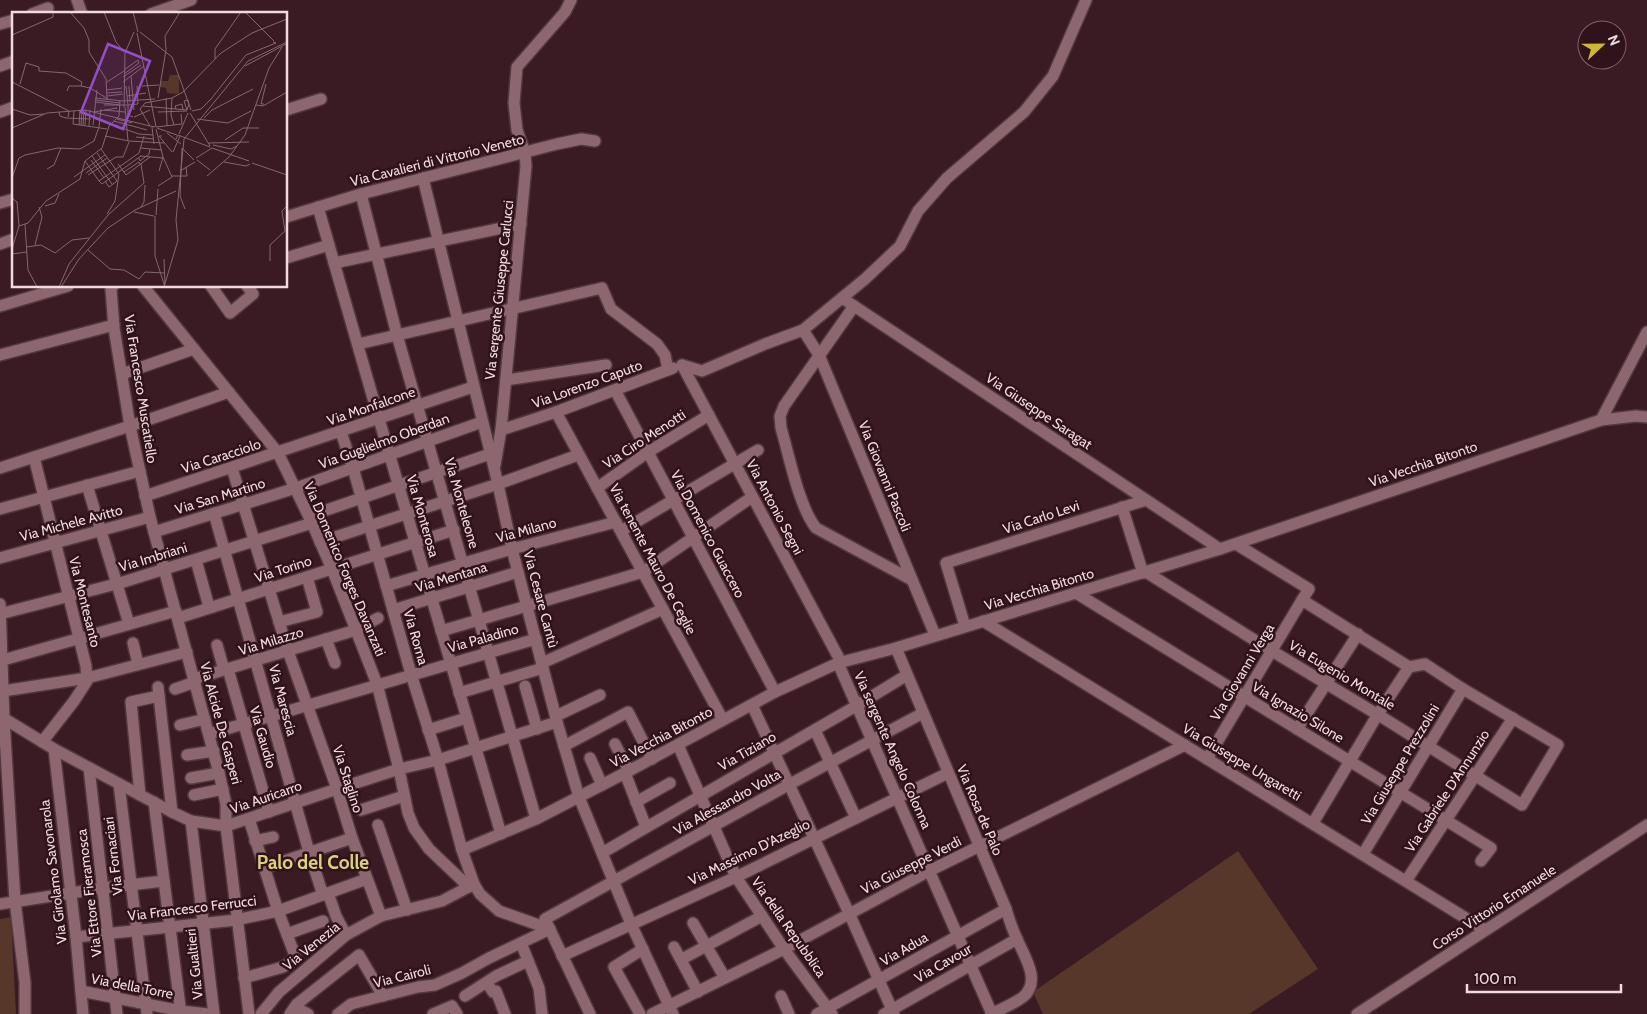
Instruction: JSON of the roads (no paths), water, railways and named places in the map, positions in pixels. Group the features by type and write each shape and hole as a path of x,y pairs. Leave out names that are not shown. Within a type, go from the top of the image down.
{"street":[{"path":"77,0 81,12"},
{"path":"157,12 191,0"},
{"name":"Via sergente Giuseppe Carlucci","path":"494,468 501,430 526,166 525,153 517,130 514,103 516,67 565,12 571,0"},
{"path":"682,365 702,371 765,344 804,330 900,246 918,211 947,178 1024,112 1053,76 1086,0"},
{"path":"0,66 12,62"},
{"path":"288,109 321,99"},
{"path":"0,112 12,108"},
{"name":"Via Cavalieri di Vittorio Veneto","path":"288,215 361,194 581,139 596,141"},
{"name":"Via Cesare Cantù","path":"423,178 498,484 512,549 579,797 631,924 671,1010"},
{"name":"Via Monteleone","path":"361,194 397,335 536,819"},
{"path":"0,203 12,199"},
{"name":"Via Monterosa","path":"318,207 500,834"},
{"path":"334,263 521,224"},
{"path":"0,244 12,240"},
{"path":"288,257 329,245"},
{"path":"0,306 61,288"},
{"name":"Via Francesco Muscatiello","path":"112,288 114,325 130,426 150,517"},
{"name":"Via Domenico Forges Davanzati","path":"145,288 278,453 296,488 332,569 377,684 408,813 414,828 428,849 471,885"},
{"path":"211,288 230,313 250,290"},
{"path":"358,344 602,288 611,309 657,344 665,355 668,370"},
{"name":"Via Giuseppe Saragat","path":"842,298 1220,549"},
{"path":"854,306 784,406 780,416 781,428 810,520 816,528 912,580"},
{"path":"0,355 114,325"},
{"name":"Via Giovanni Pascoli","path":"804,330 819,355 935,636"},
{"path":"1601,420 1647,332"},
{"path":"122,374 194,349"},
{"path":"506,380 606,365"},
{"name":"Via Lorenzo Caputo","path":"501,430 556,412 682,365"},
{"name":"Via Antonio Segni","path":"682,365 840,662"},
{"name":"Via Monfalcone","path":"278,453 474,387"},
{"name":"Via Domenico Guaccero","path":"615,390 774,692"},
{"path":"0,468 229,392"},
{"name":"Via tenente Mauro De Ceglie","path":"556,412 723,720"},
{"name":"Via Ciro Menotti","path":"598,488 648,452 709,415"},
{"name":"Via Vecchia Bitonto","path":"462,850 536,819 652,759 774,692 840,662 896,648 1236,544 1601,420 1636,416 1647,417"},
{"name":"Via Guglielmo Oberdan","path":"296,488 482,422"},
{"name":"Via Roma","path":"341,432 393,610 398,648 411,674 438,760 471,885"},
{"name":"Via Milano","path":"386,586 512,549 618,527 673,499 758,450"},
{"name":"Via Caracciolo","path":"146,496 278,453"},
{"name":"Via Imbriani","path":"0,614 117,584 225,551 361,498 490,454"},
{"path":"320,542 498,484 578,455"},
{"name":"Via Montesanto","path":"34,457 86,666 87,678"},
{"name":"Via Staglino","path":"232,468 288,651 337,789 352,838 381,916"},
{"path":"0,509 140,471"},
{"path":"87,485 130,624"},
{"name":"Via San Martino","path":"154,532 296,488"},
{"path":"441,631 643,572 752,497"},
{"name":"Via Carlo Levi","path":"965,626 946,563 1146,500"},
{"path":"1122,507 1145,572"},
{"name":"Via Marescia","path":"214,513 309,852 325,894 346,935"},
{"name":"Via Michele Avitto","path":"0,558 150,517"},
{"name":"Via Alcide De Gasperi","path":"150,517 220,773 226,804 226,826 236,920 249,1014"},
{"name":"Via Torino","path":"3,660 130,624 209,608 454,530"},
{"path":"1236,544 1309,589 1302,600 1410,667 1425,664 1513,718"},
{"path":"196,560 209,608"},
{"name":"Via Mentana","path":"393,610 518,572"},
{"name":"Via Eugenio Montale","path":"1145,572 1378,714 1522,805 1558,745 1513,718"},
{"path":"279,622 317,612 306,577"},
{"name":"Via Ignazio Silone","path":"1076,593 1490,848 1481,861"},
{"name":"Via Giovanni Verga","path":"1208,759 1302,600"},
{"path":"0,604 3,660 2,717 16,901 25,982 25,1014"},
{"path":"459,694 542,665 663,610"},
{"name":"Via Milazzo","path":"175,689 256,660 356,630 378,618"},
{"name":"Via Giuseppe Ungaretti","path":"983,621 1485,930"},
{"path":"1297,729 1358,634"},
{"path":"326,639 335,663"},
{"name":"Via Paladino","path":"209,734 536,639"},
{"path":"133,643 138,664"},
{"name":"Via Gaudio","path":"217,645 244,724 269,812"},
{"name":"Via Rosa de Palo","path":"896,648 978,847 1006,909 1016,939 1029,965 1031,974 1030,986 1024,997 992,1014"},
{"path":"3,691 87,678 187,652"},
{"name":"Via sergente Angelo Colonna","path":"840,662 871,741 992,1014"},
{"path":"1313,823 1378,714 1410,667"},
{"name":"Via Tiziano","path":"602,853 856,706 907,674"},
{"path":"42,742 74,701 87,678"},
{"path":"524,686 537,729"},
{"name":"Via Giuseppe Prezzolini","path":"1363,854 1463,688"},
{"path":"140,795 131,702 158,692 172,812"},
{"name":"Via Auricarro","path":"2,717 54,749 172,812 192,821 226,826 337,789 537,729 600,695"},
{"path":"752,705 850,913 890,1012"},
{"path":"564,746 628,712 652,759"},
{"name":"Via Alessandro Volta","path":"521,943 614,882 790,784 923,713"},
{"name":"Via Gabriele D'Annunzio","path":"1406,881 1513,718"},
{"path":"180,725 205,719"},
{"path":"428,730 460,720"},
{"path":"815,730 856,818"},
{"path":"615,744 646,827"},
{"name":"Via della Repubblica","path":"678,745 736,877 784,949 830,1011"},
{"name":"Via Giuseppe Verdi","path":"652,1014 671,1010 698,992 784,949 929,871 1185,745"},
{"name":"Via Girolamo Savonarola","path":"54,749 83,1014"},
{"path":"187,755 214,751"},
{"path":"590,758 602,785"},
{"name":"Via Ettore Fieramosca","path":"89,768 117,1014"},
{"path":"191,778 220,773"},
{"name":"Via Massimo D'Azeglio","path":"562,956 736,877 948,773"},
{"path":"636,802 670,783"},
{"name":"Via Fornaciari","path":"119,784 147,1009"},
{"path":"194,795 223,789"},
{"path":"361,810 404,796"},
{"path":"154,802 181,1012"},
{"path":"244,978 283,967 296,958 278,911 248,819"},
{"name":"Via Gualtieri","path":"192,821 214,1014"},
{"name":"Corso Vittorio Emanuele","path":"1357,1014 1647,825"},
{"path":"378,826 407,910"},
{"path":"255,841 273,837"},
{"path":"264,868 352,838"},
{"name":"Via Francesco Ferrucci","path":"76,937 236,920 278,911 367,879"},
{"path":"0,904 131,884 164,881"},
{"path":"471,885 499,911 548,924 590,1014"},
{"name":"Via Venezia","path":"261,1014 279,992 346,935 381,916 442,901 458,894 471,885"},
{"name":"Via Adua","path":"817,1014 830,1011 1006,909"},
{"path":"682,959 762,916"},
{"path":"287,934 323,921"},
{"path":"693,923 725,978"},
{"name":"Via Cavour","path":"890,1012 1016,939"},
{"path":"521,943 539,988 542,1014"},
{"name":"Via Cairoli","path":"338,1014 342,1009 357,1009 383,996 418,987 435,985 521,943"},
{"path":"674,947 698,992"},
{"path":"640,1014 614,967 643,949"},
{"path":"293,1010 358,955 383,996"},
{"path":"466,996 496,976 528,961"},
{"path":"487,983 493,992 496,991 505,1014"},
{"name":"Via della Torre","path":"81,991 115,998 147,1009 208,1014"},
{"path":"781,996 789,1014"},
{"path":"433,1014 452,1006 457,1014"},
{"path":"293,1010 308,1014"}],"district":[{"name":"Palo del Colle","path":"313,862"}]}
